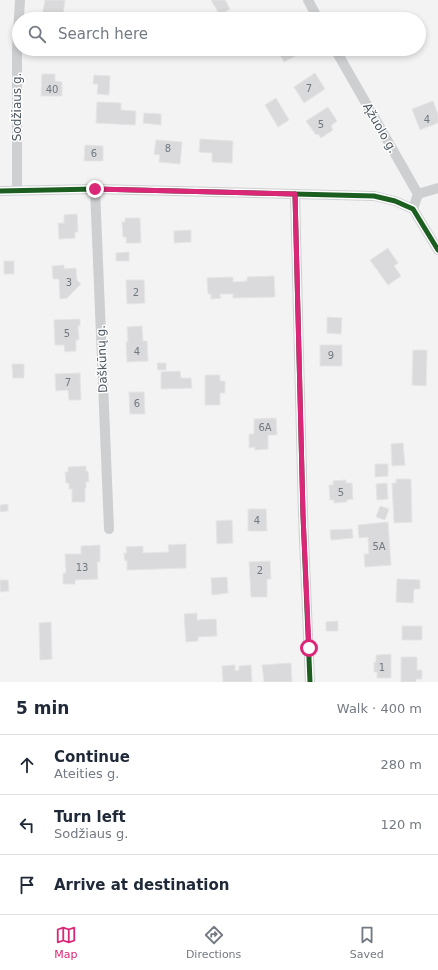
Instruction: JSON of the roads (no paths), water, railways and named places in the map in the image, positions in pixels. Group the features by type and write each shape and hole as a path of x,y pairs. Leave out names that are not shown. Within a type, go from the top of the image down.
{"street":[{"name":"Sodžiaus g.","path":"19,12 20,0"},
{"path":"308,0 314,12"},
{"name":"Sodžiaus g.","path":"17,56 17,190"},
{"name":"Ąžuolo g.","path":"339,56 418,194"},
{"path":"413,209 418,194 438,188"},
{"path":"0,190 95,189 374,196 395,201 413,209 436,247"},
{"name":"Daškūnų g.","path":"95,189 108,529"},
{"path":"295,194 303,515 310,682"}]}
